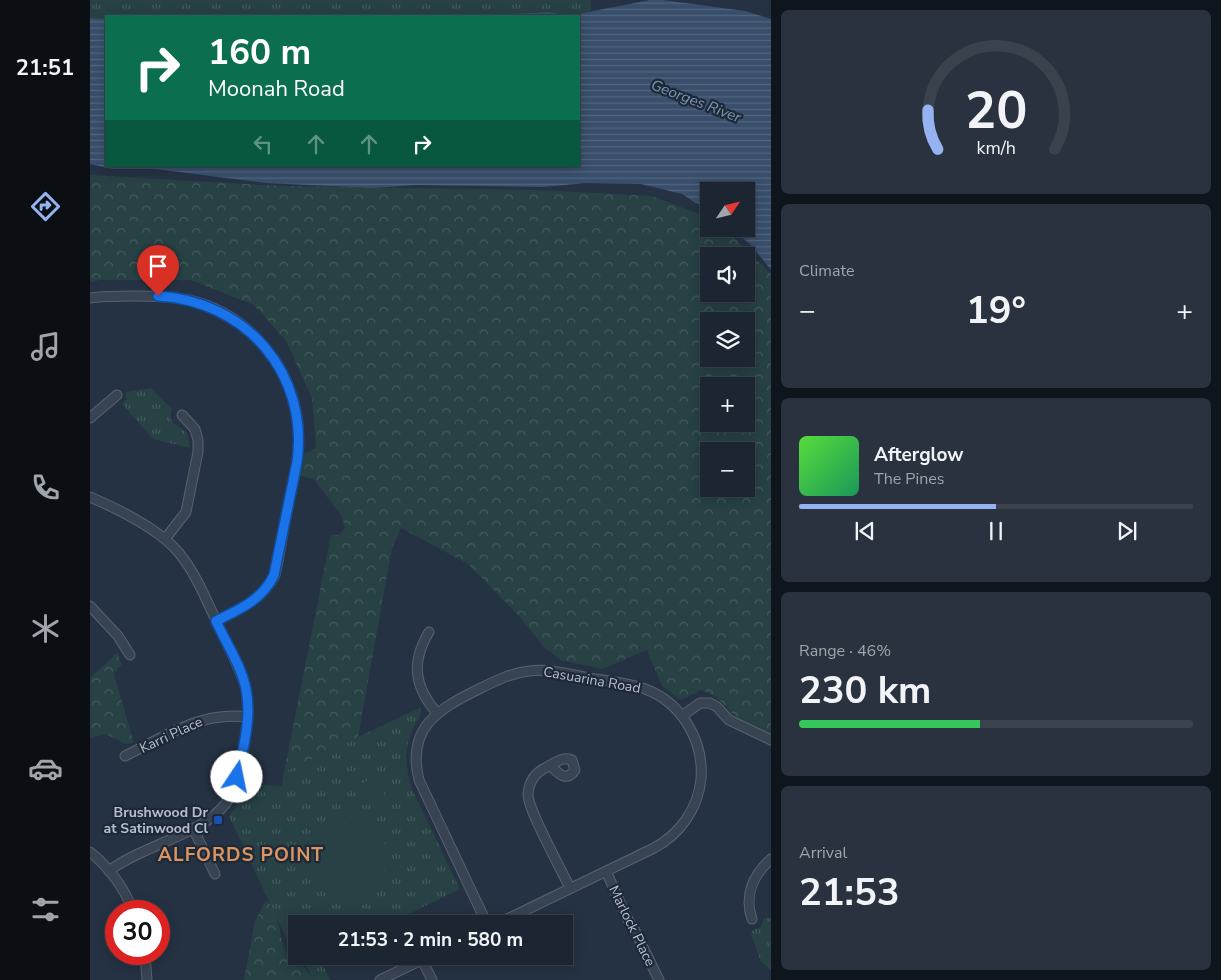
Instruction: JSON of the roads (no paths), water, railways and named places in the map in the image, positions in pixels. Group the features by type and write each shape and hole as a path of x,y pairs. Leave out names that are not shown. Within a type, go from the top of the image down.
{"street":[{"path":"90,298 103,296 173,297 190,300 214,308 245,328 263,345 282,371 290,391 297,419 298,452 274,575 268,587 258,598 245,607 216,621"},
{"path":"90,418 117,395"},
{"path":"165,539 186,512 198,452 198,440 195,429 182,415"},
{"path":"90,497 146,527 165,539 179,553 190,567 216,621 243,680 247,696 248,717 236,779 230,798 216,814 193,828 126,860 109,871"},
{"path":"90,606 118,636 130,655"},
{"path":"429,632 420,650 418,676 423,694 437,712"},
{"name":"Casuarina Road","path":"483,915 425,795 417,771 416,756 419,740 425,727 437,712 457,700 505,677 520,672 537,670 638,686 663,698 682,716 694,736 701,761 700,789 690,813 682,826 665,841 515,915"},
{"path":"682,716 700,703 710,703 717,707 729,720 771,740"},
{"name":"Karri Place","path":"124,756 201,720 223,715 248,717"},
{"path":"550,765 533,778 529,788 528,800 570,888"},
{"path":"193,828 215,874"},
{"path":"90,852 109,871 128,900"},
{"path":"752,919 748,905 750,889 757,874 771,859"},
{"name":"Marlock Place","path":"606,871 627,918 636,931 659,980"},
{"path":"145,965 146,980"},
{"path":"380,980 411,965"},
{"path":"428,965 432,980"}],"water":[{"name":"Georges River","path":"650,0 663,0 745,11 771,19 771,270 755,250 755,247 743,238 755,238 755,182 700,182 700,205 682,194 641,184 585,183 544,187 416,185 372,188 266,183 155,169 113,169 90,164 90,18 105,19 105,167 580,167 580,15 573,15"},
{"path":"549,12 563,15 484,15"}],"place":[{"name":"Brushwood Dr at Satinwood Cl","path":"218,820"}],"district":[{"name":"ALFORDS POINT","path":"241,855"}]}
